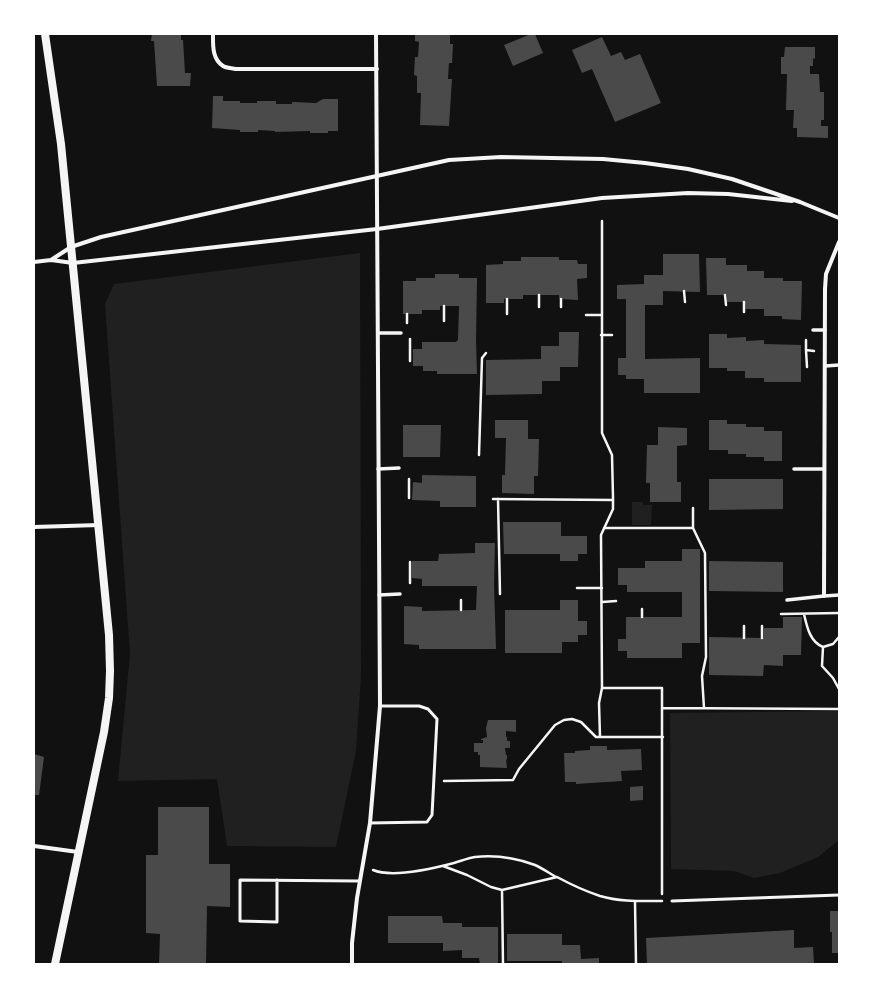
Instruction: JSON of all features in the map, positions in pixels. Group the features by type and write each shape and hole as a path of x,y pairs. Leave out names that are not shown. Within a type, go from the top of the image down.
{"main road":[{"path":"45,34 61,144 99,525 109,636 110,670 109,698 104,732 55,964"}],"street":[{"path":"214,34 213,50 216,59 223,66 236,69 377,69"},
{"path":"352,964 352,943 362,865 370,823 380,706 376,34"},
{"path":"50,260 71,247 101,237 449,160 475,158 603,159 688,169 732,179 800,202 839,218"},
{"path":"34,262 50,260 72,263 377,229 602,198 644,194 721,194 800,202"},
{"path":"824,596 826,274 839,242"},
{"path":"813,330 825,330"},
{"path":"378,333 401,333"},
{"path":"825,366 839,365"},
{"path":"378,469 399,468"},
{"path":"794,469 824,469"},
{"path":"34,527 99,525"},
{"path":"379,595 400,594"},
{"path":"787,600 839,595"},
{"path":"34,846 78,852"}],"lane":[{"path":"370,823 427,822 432,815 437,719 428,709 419,706 380,706"},
{"path":"277,880 277,922 240,921 240,880 277,880 360,881"},
{"path":"672,901 839,895"}],"path":[{"path":"600,737 599,703 602,688 601,535 613,509 612,455 602,433 602,221"},
{"path":"684,291 685,302"},
{"path":"725,294 726,305"},
{"path":"539,296 539,307"},
{"path":"507,299 507,314"},
{"path":"561,299 561,307"},
{"path":"744,302 744,312"},
{"path":"444,306 444,321"},
{"path":"407,314 407,324"},
{"path":"586,315 602,315"},
{"path":"601,335 612,335"},
{"path":"410,337 410,361"},
{"path":"806,340 806,367"},
{"path":"806,350 812,351"},
{"path":"479,455 482,358 486,353"},
{"path":"409,479 409,498"},
{"path":"493,499 613,500"},
{"path":"498,499 500,594"},
{"path":"693,508 694,528 705,553 706,657 702,676 704,708"},
{"path":"604,528 694,528"},
{"path":"410,562 410,583"},
{"path":"577,588 602,588"},
{"path":"461,600 461,610"},
{"path":"602,602 616,601"},
{"path":"642,609 642,617"},
{"path":"783,615 838,613"},
{"path":"804,614 807,626 814,641 823,647"},
{"path":"744,626 744,638"},
{"path":"762,626 762,638"},
{"path":"823,647 833,644 839,637"},
{"path":"823,647 822,666 833,678 839,689"},
{"path":"602,688 662,688 662,901"},
{"path":"663,708 839,709"},
{"path":"434,781 513,780 519,769 555,725 564,720 572,719 581,722 596,737 663,737"},
{"path":"362,865 378,872 401,872 427,870 473,857 503,857 535,866 575,886 600,896 635,902 672,901"},
{"path":"443,866 467,875 491,887 502,890 557,877"},
{"path":"502,890 503,964"},
{"path":"635,902 636,964"}],"shaded area":[{"path":"360,253 361,676 356,751 336,847 227,846 217,779 118,781 130,654 105,304 114,284"},
{"path":"632,502 643,502 643,505 652,505 651,525 632,525"},
{"path":"838,711 839,840 818,857 780,873 754,878 734,871 671,869 670,713"}],"building":[{"path":"152,34 181,34 181,40 183,40 185,73 191,73 190,86 157,86 154,41 151,41"},
{"path":"415,34 450,34 450,44 453,44 452,63 449,63 448,78 452,79 449,126 420,125 421,93 417,93 417,76 414,75 415,57 418,57 419,42 415,41"},
{"path":"531,34 535,34 543,53 513,66 504,45"},
{"path":"602,37 611,56 621,52 625,60 640,54 661,103 615,122 592,69 582,73 572,50"},
{"path":"785,47 815,47 815,59 813,58 813,66 810,66 810,74 819,74 820,92 824,92 824,120 821,120 821,126 828,126 828,138 797,137 797,128 793,128 794,110 786,110 787,74 781,74 781,57 784,57"},
{"path":"213,96 223,96 223,101 257,103 257,101 276,101 276,104 292,104 292,102 316,103 323,99 338,99 338,131 328,131 328,133 310,133 310,131 275,132 258,130 258,132 240,132 240,130 212,128"},
{"path":"663,254 699,254 700,292 663,291 663,305 645,305 645,359 700,358 700,393 644,393 644,379 626,379 626,375 618,375 618,358 626,358 626,299 617,299 617,285 644,284 644,275 663,275"},
{"path":"521,257 559,257 559,260 577,260 578,264 587,264 587,278 577,279 578,300 559,299 559,295 523,295 523,299 504,299 504,303 486,303 486,265 503,264 503,261 521,261"},
{"path":"706,258 726,258 726,265 747,265 747,271 764,271 764,278 783,278 783,281 802,281 801,320 782,319 782,316 764,316 764,309 746,309 745,302 727,302 727,295 707,295"},
{"path":"435,274 459,274 459,278 477,278 477,374 437,374 437,371 423,371 423,366 413,366 413,349 422,349 422,342 456,342 458,340 459,306 440,306 440,310 422,310 422,314 403,314 403,281 416,281 416,278 435,278"},
{"path":"559,332 579,332 578,367 560,367 560,381 542,381 542,394 486,395 486,360 541,359 541,346 559,346"},
{"path":"709,334 727,334 727,338 746,337 746,341 764,340 764,344 801,345 801,382 764,382 764,378 745,378 745,371 727,371 727,368 709,368"},
{"path":"495,420 528,420 528,439 539,439 538,476 534,476 534,494 502,493 502,475 505,475 506,438 495,438"},
{"path":"709,420 727,420 727,424 746,424 746,427 764,427 764,431 782,431 782,461 764,461 764,457 746,457 746,454 728,454 728,450 709,450"},
{"path":"403,425 441,425 440,457 403,457"},
{"path":"658,427 687,428 687,445 677,446 677,482 681,482 681,502 650,502 650,483 646,483 647,445 658,445"},
{"path":"422,475 476,476 476,507 440,507 440,501 412,500 413,482 422,483"},
{"path":"709,479 783,479 783,509 709,510"},
{"path":"503,522 561,522 561,536 587,536 587,554 578,554 578,561 560,561 560,554 504,554"},
{"path":"475,543 495,543 494,585 496,649 419,649 419,645 404,644 404,606 422,607 422,611 476,610 477,586 422,586 422,579 412,578 412,561 438,561 439,554 475,553"},
{"path":"682,549 700,549 700,643 682,643 682,658 627,658 627,651 618,651 618,639 626,639 626,617 682,617 682,592 627,592 627,585 618,585 618,568 645,568 645,561 682,561"},
{"path":"709,561 783,562 783,592 709,591"},
{"path":"560,600 578,600 578,621 587,621 587,635 578,635 578,642 562,642 562,653 505,653 505,610 560,610"},
{"path":"783,617 802,617 801,655 783,655 783,666 764,665 763,676 709,675 709,637 764,638 764,628 783,628"},
{"path":"488,720 516,720 516,732 506,731 507,741 510,741 510,748 505,748 507,755 507,768 480,767 480,755 478,755 478,752 474,752 474,743 483,743 483,740 481,739 487,737 486,728"},
{"path":"590,746 607,746 607,750 641,749 642,770 621,771 622,781 576,784 576,782 565,782 564,753 575,753 575,751 590,750"},
{"path":"34,754 44,757 39,795 34,795"},
{"path":"643,786 643,800 630,801 630,787"},
{"path":"158,807 209,807 209,864 230,864 230,907 207,906 206,964 159,964 160,934 146,933 146,855 158,855"},
{"path":"830,911 839,911 839,953 832,953"},
{"path":"388,916 442,916 443,923 462,923 462,927 498,927 498,964 480,964 479,958 462,958 462,950 443,951 443,943 388,943"},
{"path":"794,930 794,948 813,947 814,964 647,964 646,938"},
{"path":"507,934 562,934 562,945 580,945 581,959 599,958 599,964 562,964 562,961 507,961"}]}
